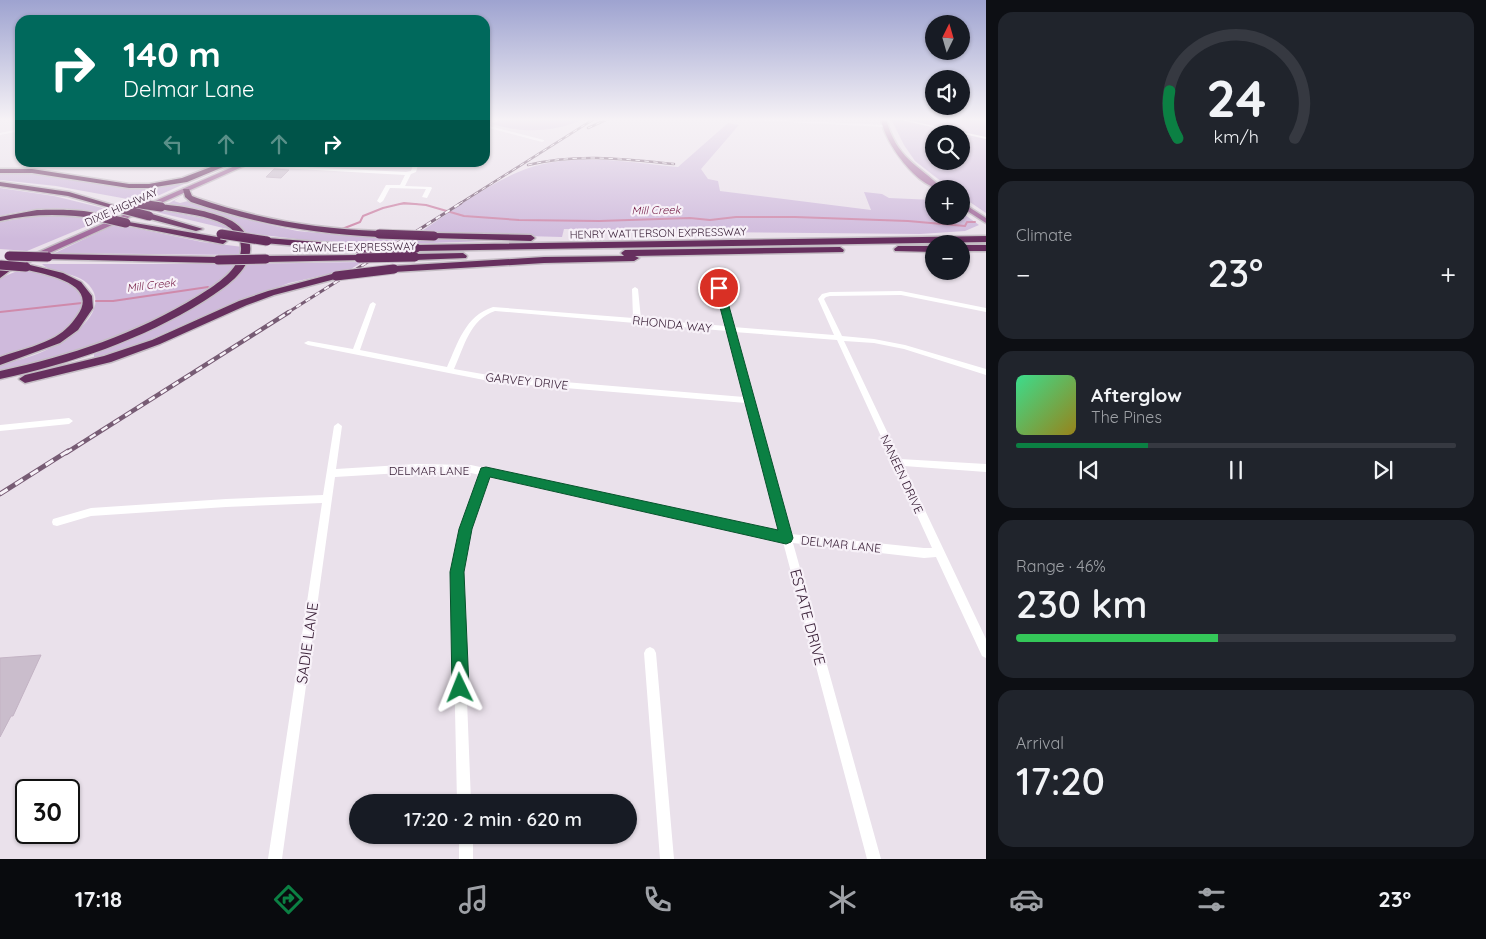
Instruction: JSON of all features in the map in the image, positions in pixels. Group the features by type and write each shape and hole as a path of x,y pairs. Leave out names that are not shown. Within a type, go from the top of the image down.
{"highway":[{"path":"8,162 15,163"},
{"path":"32,167 129,186 157,186 184,180 219,167"},
{"path":"0,171 32,171 86,178"},
{"path":"0,184 69,194 222,238"},
{"path":"186,191 189,197 194,200 272,224 314,231 681,244"},
{"path":"0,376 57,362 102,348 139,332 200,300 225,281 238,268 246,255 241,232 217,218 90,194 69,194"},
{"path":"0,219 25,214 52,212 100,217 222,238"},
{"name":"HENRY WATTERSON EXPRESSWAY","path":"222,238 268,244 415,252 681,244 986,239"},
{"path":"970,248 986,248"},
{"name":"HENRY WATTERSON EXPRESSWAY","path":"709,253 925,249"},
{"name":"SHAWNEE EXPRESSWAY","path":"4,255 218,260 359,258 415,252 709,253"},
{"path":"0,382 107,360 156,342 262,296 336,276 394,268 544,260 666,257 709,253"},
{"path":"0,361 56,341 74,328 88,308 87,296 78,284 60,275 26,268 1,269"}],"main road":[{"path":"904,159 909,166 928,180"},
{"name":"DIXIE HIGHWAY","path":"1,269 186,191 237,167"},
{"name":"DIXIE HIGHWAY","path":"1,269 237,167"},
{"path":"970,210 986,221"}],"street":[{"path":"312,167 410,173"},
{"path":"402,187 414,167"},
{"path":"380,201 388,186 429,188 425,197"},
{"name":"ESTATE DRIVE","path":"719,288 874,859"},
{"path":"634,289 637,320"},
{"name":"NANEEN DRIVE","path":"986,310 894,293 824,295 821,301 986,652"},
{"path":"355,352 373,304"},
{"name":"RHONDA WAY","path":"449,371 477,316 488,310 498,309 895,344 986,372"},
{"name":"GARVEY DRIVE","path":"308,343 449,371 518,381 750,400"},
{"path":"0,428 69,421"},
{"name":"SADIE LANE","path":"275,859 338,426"},
{"path":"896,462 986,468"},
{"name":"DELMAR LANE","path":"332,473 453,467 486,472 786,538 914,552 939,552"},
{"path":"464,794 457,572 466,529 486,472"},
{"path":"57,522 91,512 226,503 328,500"},
{"path":"650,653 666,859"},
{"path":"466,844 466,859"}],"shaded area":[{"path":"687,159 710,159 701,169 708,179 718,181 720,191 871,210 864,192 882,194 889,198 925,200 925,225 970,225 970,218 979,225 965,231 920,234 564,229 562,237 419,233 491,186 535,166 576,160 617,161 678,167"},
{"path":"914,159 925,159 925,169 915,161"},
{"path":"970,159 986,159 986,213 970,202 970,180 939,180 927,170 970,170"},
{"path":"19,171 133,187 204,175 144,202 56,186 0,180 0,172"},
{"path":"0,188 54,196 115,211 98,213 69,209 43,209 0,216"},
{"path":"182,196 174,201 180,203 188,201 233,216 297,231 352,236 403,237 391,244 314,241 245,233 232,221 221,217 164,206"},
{"path":"157,209 216,221 236,231 152,211"},
{"path":"44,215 71,216 99,221 27,251 0,249 0,222"},
{"path":"116,224 202,242 243,247 241,255 55,253"},
{"path":"412,237 489,241 401,244"},
{"path":"362,262 351,269 289,283 199,318 149,340 94,358 94,354 166,323 199,304 246,264"},
{"path":"42,264 237,264 223,279 178,310 104,344 0,373 0,364 23,359 63,341 83,325 91,315 95,305 95,295 84,281"},
{"path":"20,270 51,275 73,284 83,297 83,305 80,314 59,335 34,348 0,357 0,278"}],"building":[{"path":"274,169 289,170 281,178 266,177"},
{"path":"41,655 13,716 11,716 0,737 0,658"}],"waterway":[{"name":"Mill Creek","path":"342,229 360,222 363,216 400,204"},
{"name":"Mill Creek","path":"400,204 415,204"},
{"name":"Mill Creek","path":"400,204 415,204"},
{"name":"Mill Creek","path":"415,204 426,205 464,216 519,220 599,221 690,218 710,220 736,217 795,217 908,221 965,226 967,222 975,222"},
{"name":"Mill Creek","path":"96,301 113,301 208,287"},
{"name":"Mill Creek","path":"0,312 82,303"}],"railway":[{"path":"459,204 530,159"},
{"path":"528,165 564,159"},
{"path":"620,159 674,164"},
{"path":"287,313 461,203"},
{"path":"66,453 289,312"},
{"path":"0,494 68,451"}],"route":[{"path":"460,688 457,572 461,546 486,472 786,538 719,288"}]}
